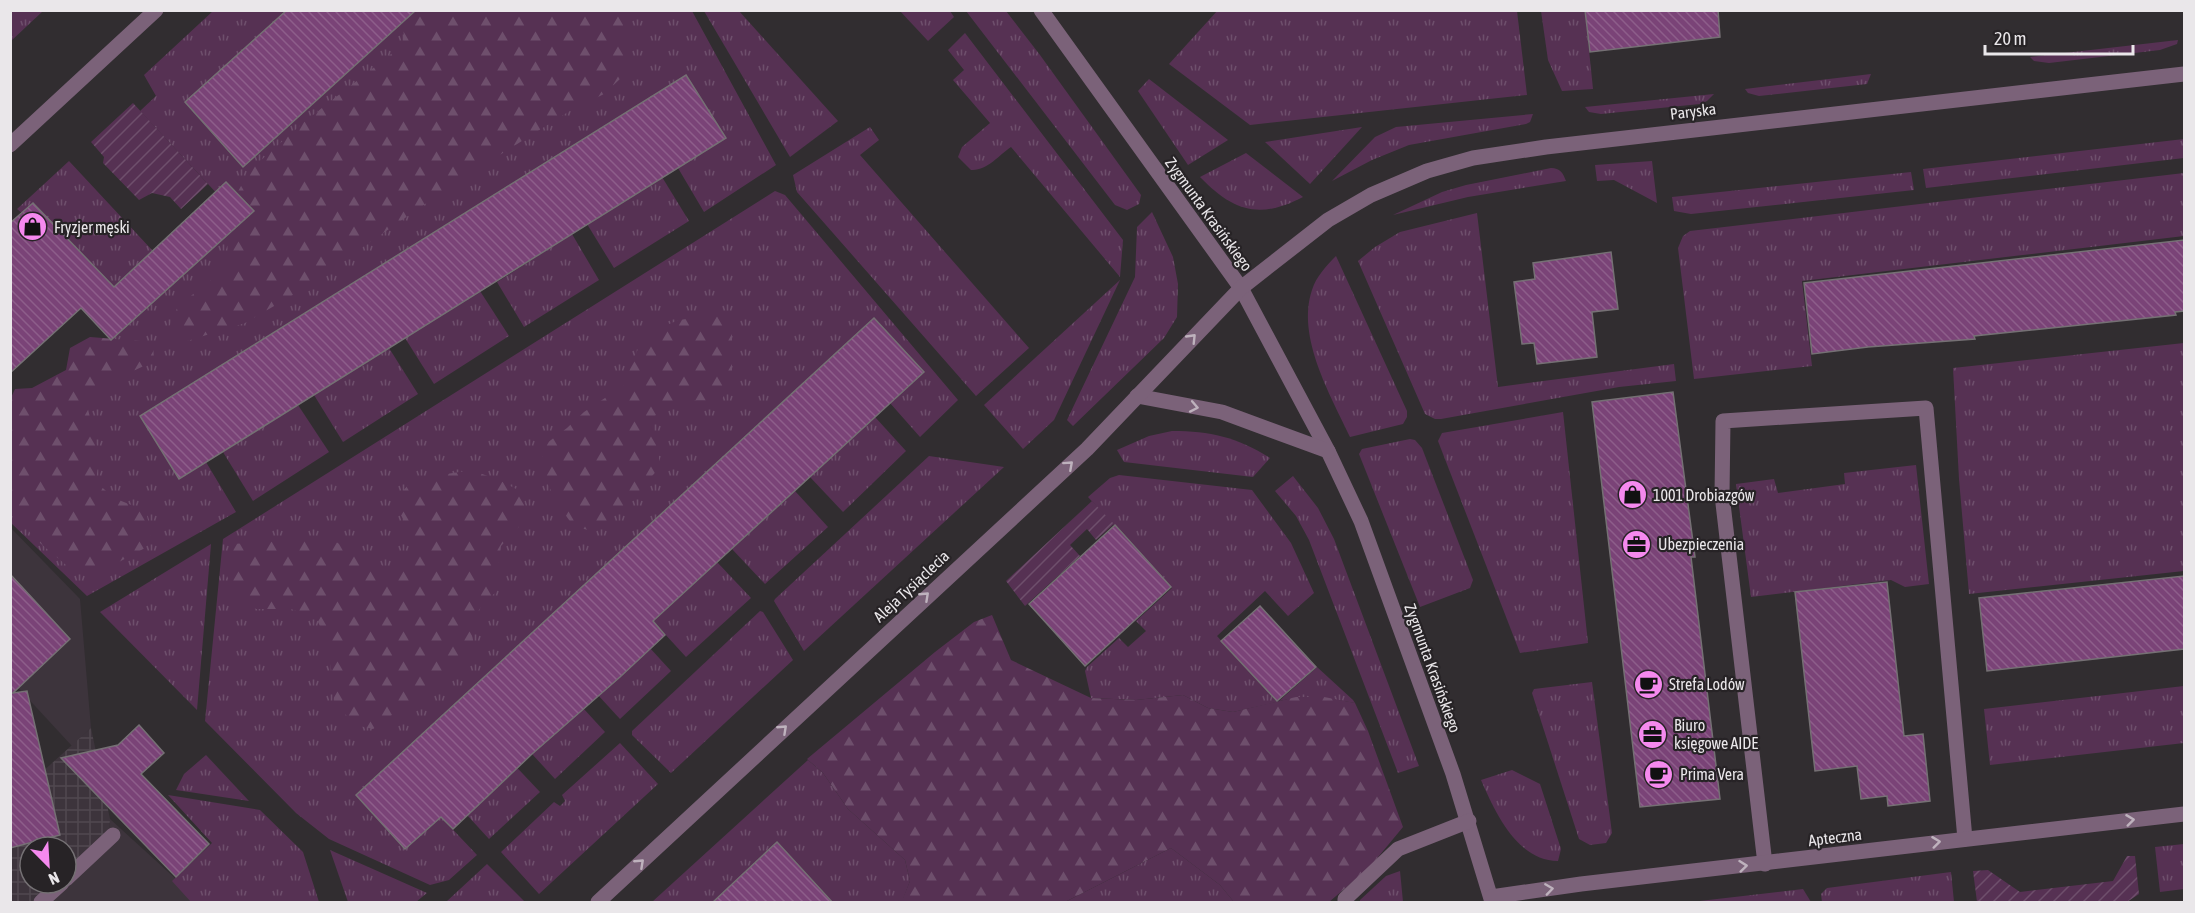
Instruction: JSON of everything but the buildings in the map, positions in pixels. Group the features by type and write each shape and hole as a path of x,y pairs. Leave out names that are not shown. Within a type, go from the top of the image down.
{"street":[{"path":"10,145 156,10"},
{"name":"Zygmunta Krasińskiego","path":"1041,10 1241,288 1328,451 1360,521 1468,821 1491,900"},
{"name":"Paryska","path":"1241,288 1328,220 1371,195 1426,171 1473,158 1665,132 2184,74"},
{"name":"Aleja Tysiąclecia","path":"598,903 1087,449 1241,288"},
{"path":"1137,396 1222,412 1328,451"},
{"path":"1765,864 1722,495 1723,422 1926,408 1965,839"},
{"name":"Apteczna","path":"1491,900 1581,884 2184,814"},
{"path":"1345,903 1345,899 1398,849 1468,821"},
{"path":"78,868 113,835"}],"shaded area":[{"path":"10,527 80,599 91,728 72,746 11,680"},
{"path":"91,728 110,819 109,832 78,861 78,835 18,835 18,895 41,895 33,902 11,902 10,801"},
{"path":"110,819 198,902 33,902 41,895 78,895 78,861 109,832"}],"green space":[{"path":"11,10 43,10 43,11 11,41"},
{"path":"1218,10 1517,11 1527,95 1250,125 1169,64"},
{"path":"213,11 692,11 776,165 704,212 678,168 686,76 140,416 179,479 206,462 236,512 87,596 11,523 10,427 139,314 33,203 22,213 17,209 69,161 179,279 253,211 233,189 222,199 140,111 156,96 144,75"},
{"path":"403,11 617,11 621,17 632,55 621,78 604,94 568,112 457,182 298,292 245,323 184,342 169,327 178,306 229,266 225,216 249,171 304,122 404,44"},
{"path":"704,11 739,11 838,121 790,157"},
{"path":"900,11 950,11 954,17 928,41"},
{"path":"966,11 1006,11 1141,195 1139,204 1127,210 1115,205"},
{"path":"1541,11 1585,11 1593,89 1562,91 1548,60"},
{"path":"965,33 1123,240 1120,277 1011,147 988,165 977,170 971,170 958,157 962,147 990,123 953,80 964,70 948,50"},
{"path":"2178,40 2177,44 2160,50 2049,63 2034,61 2030,57"},
{"path":"1871,74 1867,84 1759,96 1748,93 1745,89"},
{"path":"1149,79 1228,140 1188,165 1138,91"},
{"path":"1714,94 1700,104 1601,114 1589,112 1585,107"},
{"path":"133,103 208,184 181,209 170,197 152,193 139,200 103,163 104,157 91,142"},
{"path":"1533,114 1530,122 1526,124 1409,145 1372,160 1332,181 1375,137 1396,127"},
{"path":"870,127 879,140 860,155 1029,348 976,396 797,192 793,175"},
{"path":"1362,127 1310,184 1265,142"},
{"path":"2184,139 2184,158 1926,188 1923,169"},
{"path":"1246,153 1303,197 1273,208 1260,210 1247,208 1224,198 1200,177"},
{"path":"1652,161 1657,203 1614,180 1597,181 1595,165"},
{"path":"1551,168 1561,172 1566,181 1468,197 1393,215 1442,192"},
{"path":"1911,172 1914,190 1691,214 1674,211 1672,197"},
{"path":"2184,173 2184,236 1802,281 1812,366 1694,379 1678,248 1683,236 1690,231"},
{"path":"662,177 689,221 614,268 587,224"},
{"path":"775,191 785,195 958,400 920,437 890,403 924,372 874,318 356,795 441,817 477,855 449,880 430,885 329,839 296,813 205,721 223,539"},
{"path":"1152,212 1173,257 1178,284 1177,317 1164,338 1073,426 1067,420 1135,277 1137,227"},
{"path":"1477,213 1498,387 1674,364 1676,381 1619,387 1441,419 1425,414 1358,261 1375,247 1400,232"},
{"path":"572,234 599,280 524,327 497,282"},
{"path":"1336,256 1407,411 1403,424 1350,437 1325,385 1312,346 1309,327 1308,308 1312,290 1322,272"},
{"path":"1120,280 1054,420 1023,449 984,405"},
{"path":"480,291 509,336 434,384 405,338"},
{"path":"708,316 732,317 732,381 721,401 683,402 659,413 651,420 659,449 659,468 628,504 594,531 574,527 557,503 541,470 543,446 584,412 623,386 644,334 679,320"},
{"path":"90,337 153,342 154,361 96,389 87,405 99,456 96,482 114,498 146,511 151,535 145,548 91,577 72,570 34,538 11,507 10,400 15,389 32,388 66,370 70,348"},
{"path":"2184,343 2184,571 1969,594 1959,479 1953,368"},
{"path":"389,348 418,394 343,442 314,395"},
{"path":"298,405 329,452 253,501 223,452"},
{"path":"1563,412 1588,643 1520,653 1438,441 1442,433"},
{"path":"875,417 906,451 843,512 810,477"},
{"path":"1172,431 1199,432 1235,440 1270,458 1253,477 1124,462 1117,450 1149,436"},
{"path":"1410,439 1415,440 1422,448 1473,580 1470,588 1420,607 1359,454 1362,449"},
{"path":"929,456 1004,467 804,651 774,601 775,599"},
{"path":"1916,465 1929,584 1905,587 1891,580 1751,597 1736,484 1774,479 1778,493 1845,484 1844,473"},
{"path":"472,470 522,492 528,517 501,546 495,593 482,606 475,618 472,649 442,678 373,729 355,725 334,702 330,659 317,619 291,609 256,609 237,597 227,576 232,544 329,538 397,572 411,557 414,537 393,502 410,483 434,476"},
{"path":"1119,475 1252,490 1291,543 1314,593 1288,616 1265,591 1217,636 1277,702 1233,712 1208,708 1183,695 1136,700 1091,698 1085,671 1087,667 1119,638 1128,647 1146,631 1136,621 1172,588 1088,497 1110,478"},
{"path":"1293,476 1318,508 1334,539 1419,766 1398,773 1309,540 1296,516 1275,491"},
{"path":"795,491 828,527 765,584 732,549"},
{"path":"1092,501 1114,524 1096,540 1087,529 1070,545 1080,556 1025,606 1006,581"},
{"path":"211,544 197,710 100,612"},
{"path":"717,562 751,598 686,657 653,621"},
{"path":"760,611 763,612 793,660 671,773 632,735 632,731"},
{"path":"992,615 1011,660 1091,698 1136,700 1183,695 1208,708 1233,712 1296,697 1324,697 1355,703 1368,731 1403,827 1369,868 1329,902 1234,902 1220,885 1171,848 1065,902 896,902 903,898 910,881 905,860 848,809 823,773 807,759 935,652 974,622"},
{"path":"638,635 671,671 620,719 586,682"},
{"path":"1317,667 1355,703 1317,698 1279,701"},
{"path":"1592,682 1612,833 1606,843 1590,845 1579,839 1532,693 1534,689"},
{"path":"2184,686 2184,743 1990,765 1984,709"},
{"path":"572,696 605,732 555,779 521,742"},
{"path":"620,743 658,784 539,894 501,852 554,802 560,806 565,801 562,795"},
{"path":"206,755 249,801 176,790 184,774"},
{"path":"506,756 540,792 489,839 456,803"},
{"path":"808,760 823,773 848,809 905,860 910,881 903,899 896,902 652,902"},
{"path":"1512,770 1540,784 1561,849 1558,861 1543,859 1519,844 1493,806 1481,780"},
{"path":"168,795 260,810 303,852 319,902 191,902 172,881 212,843"},
{"path":"2184,844 2184,889 2160,892 2155,847"},
{"path":"1171,848 1220,885 1234,902 1065,902"},
{"path":"330,850 427,893 416,902 348,902"},
{"path":"2127,856 2135,856 2139,894 2127,902 1977,902 1973,871 1988,870 2020,892 2113,881"},
{"path":"487,864 525,902 446,902"},
{"path":"1400,871 1403,902 1360,902 1386,876"},
{"path":"1951,872 1954,902 1822,902 1821,894 1827,888"},
{"path":"1803,889 1811,902 1691,902"}],"place":[{"name":"Fryzjer męski","path":"33,227"},
{"name":"1001 Drobiazgów","path":"1632,495"},
{"name":"Ubezpieczenia","path":"1637,544"},
{"name":"Strefa Lodów","path":"1648,684"},
{"name":"Biuro księgowe AIDE","path":"1653,734"},
{"name":"Prima Vera","path":"1659,774"}]}
